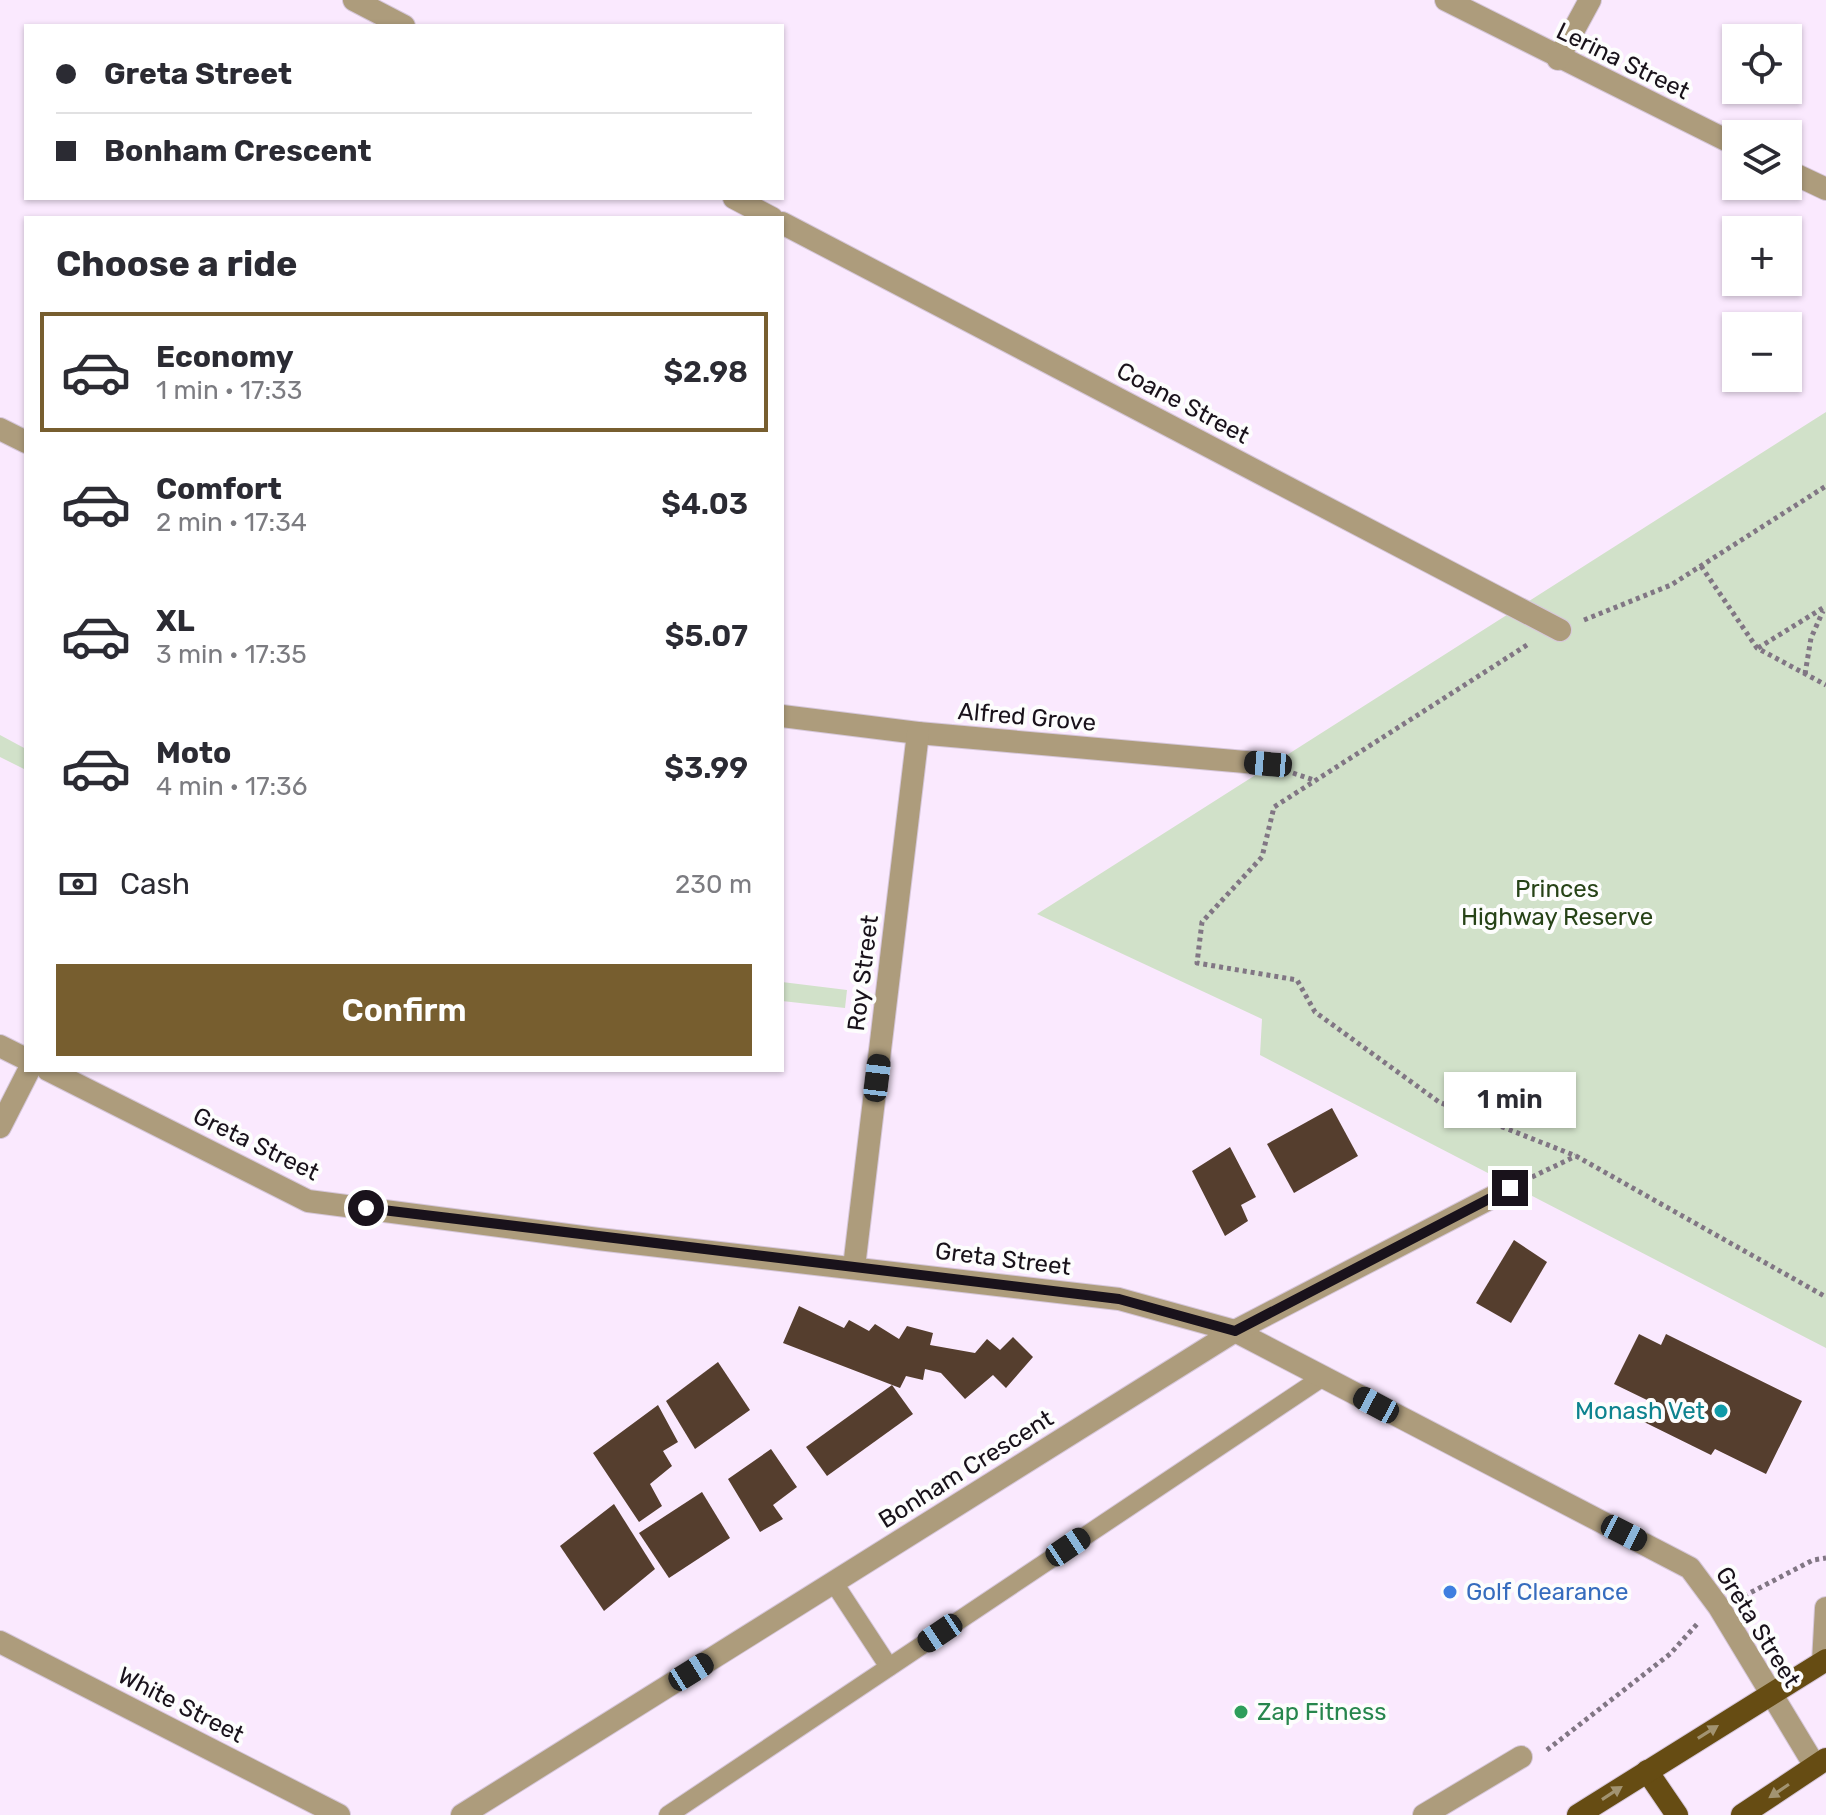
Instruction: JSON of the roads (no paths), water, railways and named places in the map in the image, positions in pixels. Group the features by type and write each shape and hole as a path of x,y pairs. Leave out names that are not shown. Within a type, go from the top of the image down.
{"highway":[{"path":"1578,1815 1824,1661"},
{"path":"1742,1815 1820,1762"},
{"path":"1647,1771 1677,1815"}],"street":[{"path":"354,0 400,24"},
{"name":"Lerina Street","path":"1446,0 1558,59 1722,138"},
{"path":"1558,59 1590,0"},
{"path":"1802,178 1826,189"},
{"path":"738,200 768,216"},
{"name":"Coane Street","path":"784,224 1560,630"},
{"path":"0,429 24,441"},
{"name":"Alfred Grove","path":"784,716 918,733 1268,764"},
{"name":"Roy Street","path":"854,1267 918,733"},
{"path":"0,1046 24,1058"},
{"path":"0,1127 28,1072"},
{"name":"Greta Street","path":"52,1072 308,1201 598,1239 1119,1299 1235,1331 1690,1568 1719,1607 1769,1694 1820,1762"},
{"name":"Bonham Crescent","path":"462,1815 1235,1331 1510,1188"},
{"path":"1824,1661 1826,1608"},
{"name":"White Street","path":"0,1642 335,1814"},
{"path":"1424,1815 1521,1757"}],"lane":[{"path":"668,1815 1323,1377"},
{"path":"834,1583 889,1667"}],"place":[{"name":"Monash Vet","path":"1721,1411"},
{"name":"Golf Clearance","path":"1450,1592"},
{"name":"Zap Fitness","path":"1241,1712"}],"park label":[{"name":"Princes Highway Reserve","path":"1557,903"}]}
